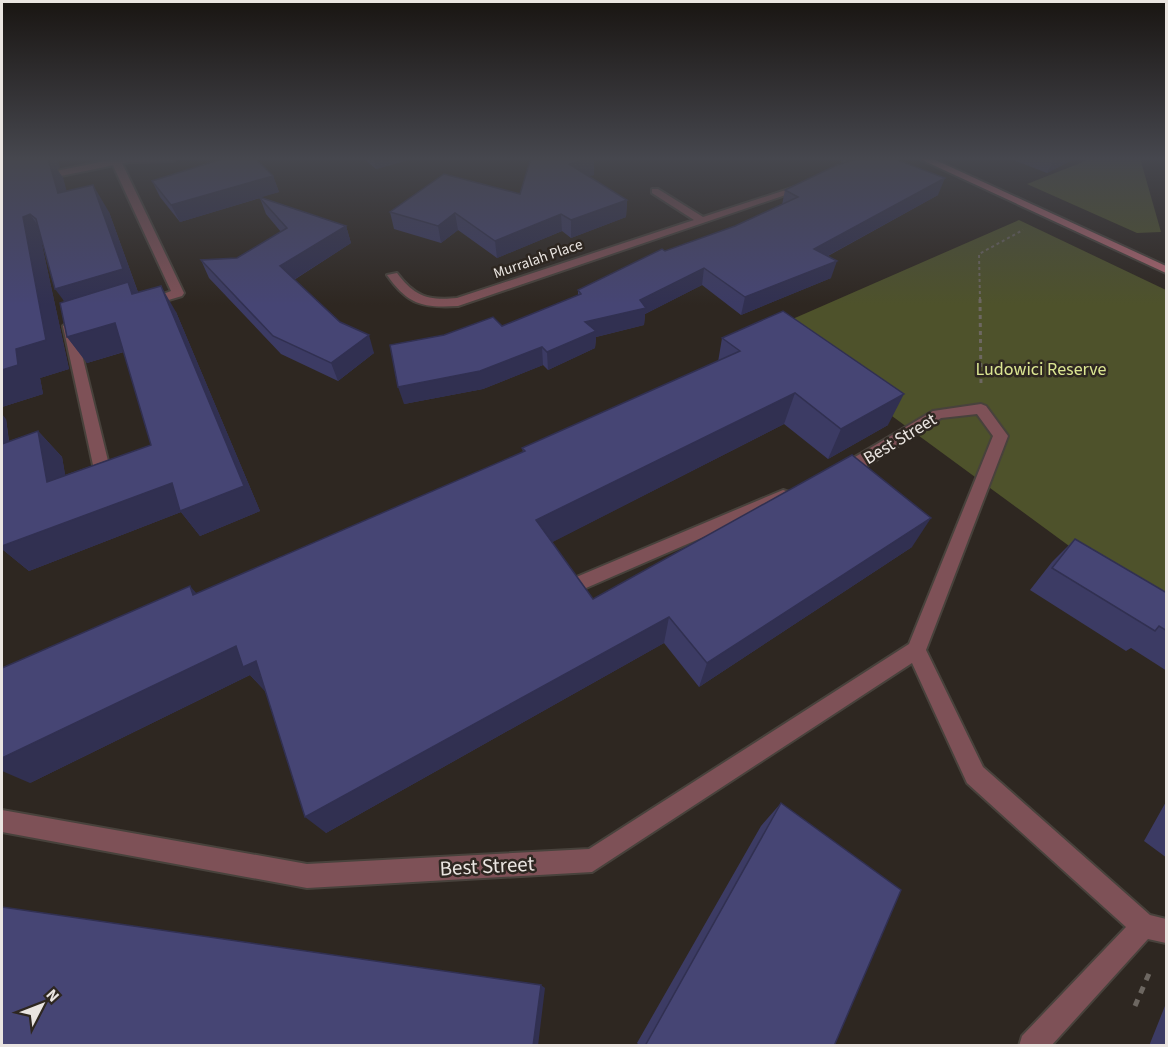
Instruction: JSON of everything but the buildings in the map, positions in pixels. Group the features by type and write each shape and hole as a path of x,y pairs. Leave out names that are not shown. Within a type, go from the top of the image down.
{"main road":[{"path":"1029,207 1167,270"}],"street":[{"path":"134,306 178,293 138,207"},
{"path":"681,207 702,221"},
{"name":"Murralah Place","path":"393,275 402,289 416,301 436,304 458,303 744,207"},
{"path":"72,321 101,465"},
{"path":"981,409 1001,436 916,650 975,775 1156,929 1032,1046"},
{"name":"Best Street","path":"825,479 856,465 938,414 981,409"},
{"path":"580,582 803,488"},
{"name":"Best Street","path":"2,820 307,876 592,860 916,650"}],"path":[{"path":"981,409 979,254 1032,225"},
{"path":"1135,1006 1152,968"}],"green space":[{"path":"1078,207 1154,207 1161,232 1137,233"},
{"name":"Ludowici Reserve","path":"1019,220 1166,290 1166,607 1076,551 772,328"}]}
